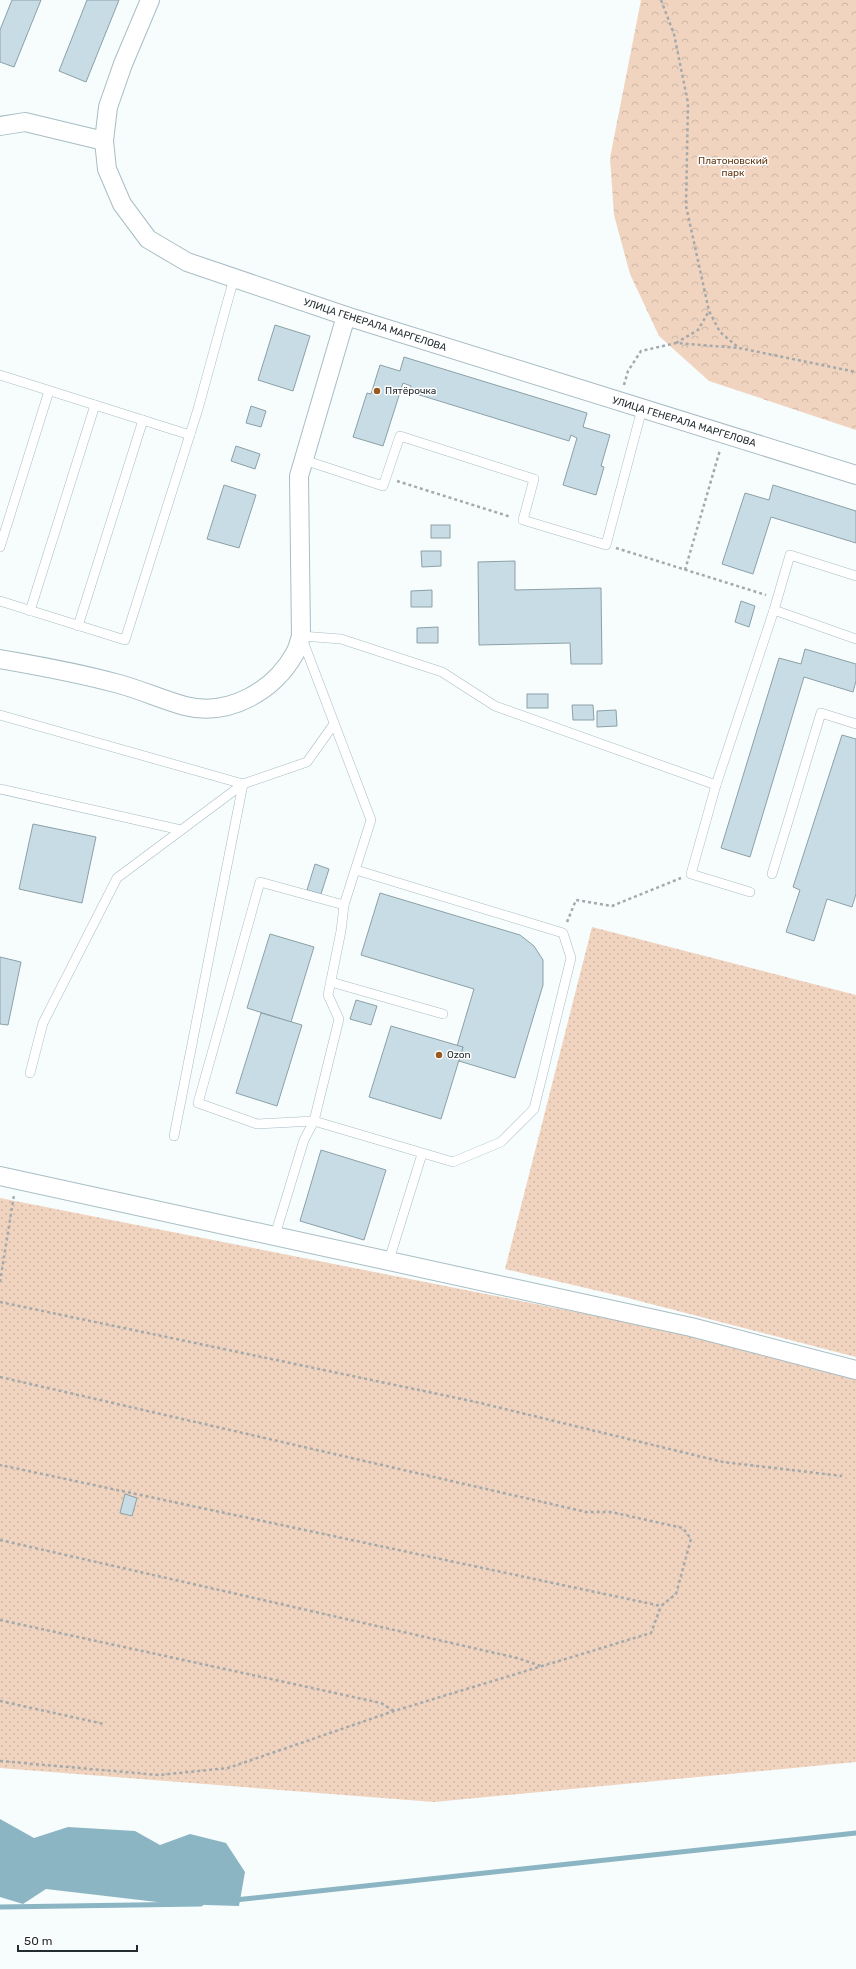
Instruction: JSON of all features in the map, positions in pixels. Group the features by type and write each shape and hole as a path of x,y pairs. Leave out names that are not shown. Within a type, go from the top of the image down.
{"street":[{"name":"УЛИЦА ГЕНЕРАЛА МАРГЕЛОВА","path":"150,0 123,64 108,107 104,141 107,170 122,204 148,239 187,262 346,316 856,475"},
{"path":"0,126 25,122 104,141"},
{"path":"0,659 66,671 120,684 186,706 212,708 243,701 264,689 277,677 296,653 301,636 299,476 346,316"},
{"path":"8,1177 691,1327 856,1370"}],"lane":[{"path":"0,601 125,640 190,435 234,278"},
{"path":"1,377 190,435"},
{"path":"0,547 49,391"},
{"path":"30,611 95,405"},
{"path":"304,460 383,486 400,436 534,479 523,520 606,545 642,409"},
{"path":"78,626 143,420"},
{"path":"750,892 691,874 716,785 774,610 790,555 856,576"},
{"path":"774,610 856,639"},
{"path":"275,1235 304,1140 314,1121 339,1019 328,995 341,932 344,905 371,820 301,636 341,639 442,672 495,706 716,785"},
{"path":"772,874 821,713 856,724"},
{"path":"0,715 243,784"},
{"path":"30,1073 44,1022 117,878 243,784 307,762 334,724"},
{"path":"174,1136 243,784"},
{"path":"0,789 181,830"},
{"path":"344,905 260,882 198,1103 257,1124 314,1121 453,1162 501,1142 534,1108 571,958 563,933 356,870"},
{"path":"331,982 443,1014"},
{"path":"389,1260 422,1154"}],"path":[{"path":"661,0 674,34 688,103 686,206 709,311 720,332 739,348"},
{"path":"676,343 698,330 709,311"},
{"path":"622,389 628,371 640,351 676,343 739,348 856,372"},
{"path":"685,570 724,435"},
{"path":"386,477 523,520"},
{"path":"606,545 777,599"},
{"path":"563,933 576,900 612,906 691,874"},
{"path":"0,1282 8,1177"},
{"path":"0,1302 476,1402 722,1462 842,1476"},
{"path":"0,1377 586,1512 611,1512 683,1528 691,1539 676,1594 661,1606 652,1633 394,1711 228,1768 159,1775 0,1761"},
{"path":"0,1465 661,1606"},
{"path":"0,1540 517,1658 541,1667"},
{"path":"0,1620 381,1703 394,1711"},
{"path":"0,1701 104,1724"}],"green space":[{"name":"Платоновский парк","path":"641,0 856,0 856,430 709,381 659,336 630,274 614,215 610,158"},
{"path":"592,927 856,995 856,1357 624,1297 505,1269"},
{"path":"0,1198 688,1334 856,1378 856,1762 434,1802 0,1768"}],"water":[{"path":"0,1819 34,1838 68,1827 135,1831 160,1845 190,1834 226,1843 245,1872 239,1906 174,1904 46,1889 23,1904 0,1897"}],"building":[{"path":"12,0 41,0 14,67 0,62 0,30"},
{"path":"87,0 119,0 86,82 59,71"},
{"path":"275,325 310,336 293,391 258,380"},
{"path":"404,357 587,413 583,427 610,435 601,466 604,467 596,495 563,485 577,438 571,435 569,441 410,392 411,386 403,383 383,446 353,437 367,393 371,394 380,365 400,371"},
{"path":"251,406 266,411 261,427 246,423"},
{"path":"236,446 260,454 255,469 231,461"},
{"path":"224,485 256,495 239,548 207,539"},
{"path":"773,485 856,511 856,543 771,517 753,574 722,564 745,493 769,500"},
{"path":"431,525 450,525 450,538 431,538"},
{"path":"421,551 441,551 441,566 422,567"},
{"path":"515,561 515,590 601,588 602,664 571,664 570,643 479,645 478,562"},
{"path":"432,590 432,607 411,607 411,591"},
{"path":"741,601 755,606 749,627 735,622"},
{"path":"438,627 438,643 417,643 417,628"},
{"path":"805,649 856,664 856,681 853,692 804,677 750,857 721,848 779,658 801,664"},
{"path":"527,694 548,694 548,708 527,708"},
{"path":"572,705 593,705 594,720 573,720"},
{"path":"616,710 617,726 597,727 597,711"},
{"path":"842,735 856,739 856,894 852,907 827,899 814,941 786,932 800,890 793,887"},
{"path":"33,824 96,837 82,903 19,889"},
{"path":"315,864 329,869 321,894 307,890"},
{"path":"380,893 520,935 534,946 543,960 543,985 515,1078 459,1061 463,1047 457,1046 474,989 361,955"},
{"path":"270,934 314,947 291,1022 247,1008"},
{"path":"0,957 21,962 8,1025 0,1024"},
{"path":"356,1000 377,1006 371,1025 350,1019"},
{"path":"261,1013 302,1025 277,1106 236,1093"},
{"path":"391,1026 463,1047 441,1119 369,1097"},
{"path":"321,1150 386,1170 364,1240 300,1221"},
{"path":"125,1494 137,1498 132,1516 120,1513"}],"waterway":[{"path":"235,1900 856,1833"},
{"path":"0,1907 201,1904"}],"place":[{"name":"Пятёрочка","path":"377,391"},
{"name":"Ozon","path":"439,1055"}]}
